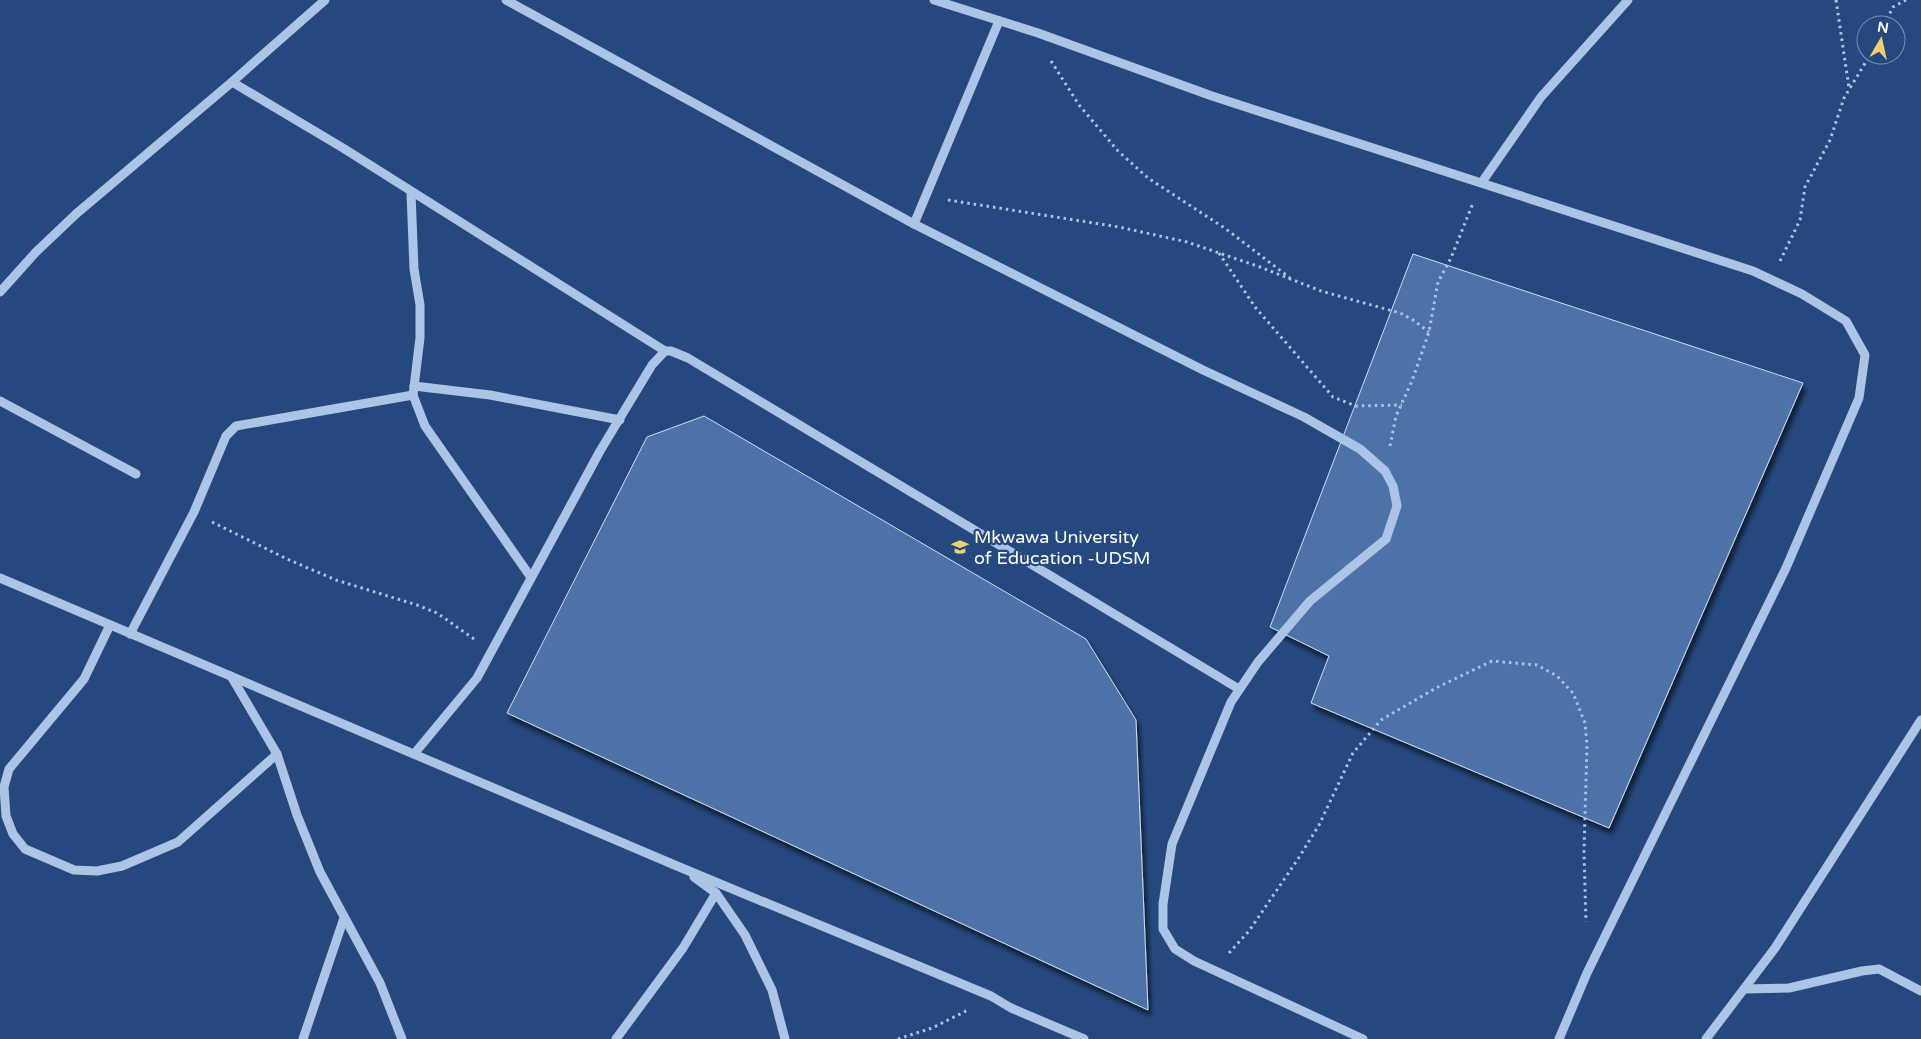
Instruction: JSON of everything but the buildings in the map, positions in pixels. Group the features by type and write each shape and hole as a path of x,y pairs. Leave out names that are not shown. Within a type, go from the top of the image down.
{"street":[{"path":"0,292 76,214 232,82 325,0"},
{"path":"506,0 914,224 1203,370 1304,417 1360,450 1385,471 1393,486 1397,506 1386,539 1310,601 1258,662 1231,702 1208,753 1172,844 1163,904 1163,928 1175,949 1214,971 1363,1039"},
{"path":"934,0 1038,33 1212,96 1753,271 1802,294 1846,321 1865,355 1859,398 1786,568 1587,973 1559,1039"},
{"path":"1482,182 1541,97 1628,0"},
{"path":"914,224 999,21"},
{"path":"232,82 343,148 411,193 550,277 665,351 671,351 688,358 1239,689"},
{"path":"411,193 414,269 420,305 420,338 413,391 425,426 530,576"},
{"path":"414,754 477,678 530,576 600,451 652,365 665,351"},
{"path":"130,634 194,512 226,436 236,426 413,391 490,394 620,420"},
{"path":"0,401 136,474"},
{"path":"0,578 990,997 1084,1039"},
{"path":"110,625 84,679 9,769 4,787 6,816 13,834 25,849 74,870 97,871 122,866 178,842 278,754"},
{"path":"230,676 278,754 297,816 320,872 380,983 402,1039"},
{"path":"1706,1039 1775,948 1921,720"},
{"path":"677,866 716,893 745,935 763,968 772,990 785,1039"},
{"path":"616,1039 683,948 716,893"},
{"path":"303,1039 344,918"},
{"path":"1744,989 1790,988 1862,971 1879,969 1921,991"}],"path":[{"path":"1836,0 1849,89"},
{"path":"1889,15 1893,7 1906,0"},
{"path":"1038,33 1055,69 1079,105 1118,151 1148,178 1226,230 1294,281"},
{"path":"1770,279 1800,220 1805,187 1830,140 1849,89 1864,65"},
{"path":"1385,471 1396,416 1402,405 1429,332 1438,282 1451,258 1482,182"},
{"path":"925,197 1120,227 1187,242 1340,297 1400,313 1429,332"},
{"path":"1219,254 1255,307 1333,397 1356,406 1402,405"},
{"path":"194,512 278,556 336,580 370,592 396,597 436,614 491,651"},
{"path":"1214,971 1249,931 1298,858 1319,825 1352,753 1381,720 1443,685 1492,661 1537,665 1557,676 1574,693 1585,723 1587,745 1584,852 1586,926"},
{"path":"898,1039 932,1028 990,997"}],"place":[{"name":"Mkwawa University of Education -UDSM","path":"960,547"}]}
